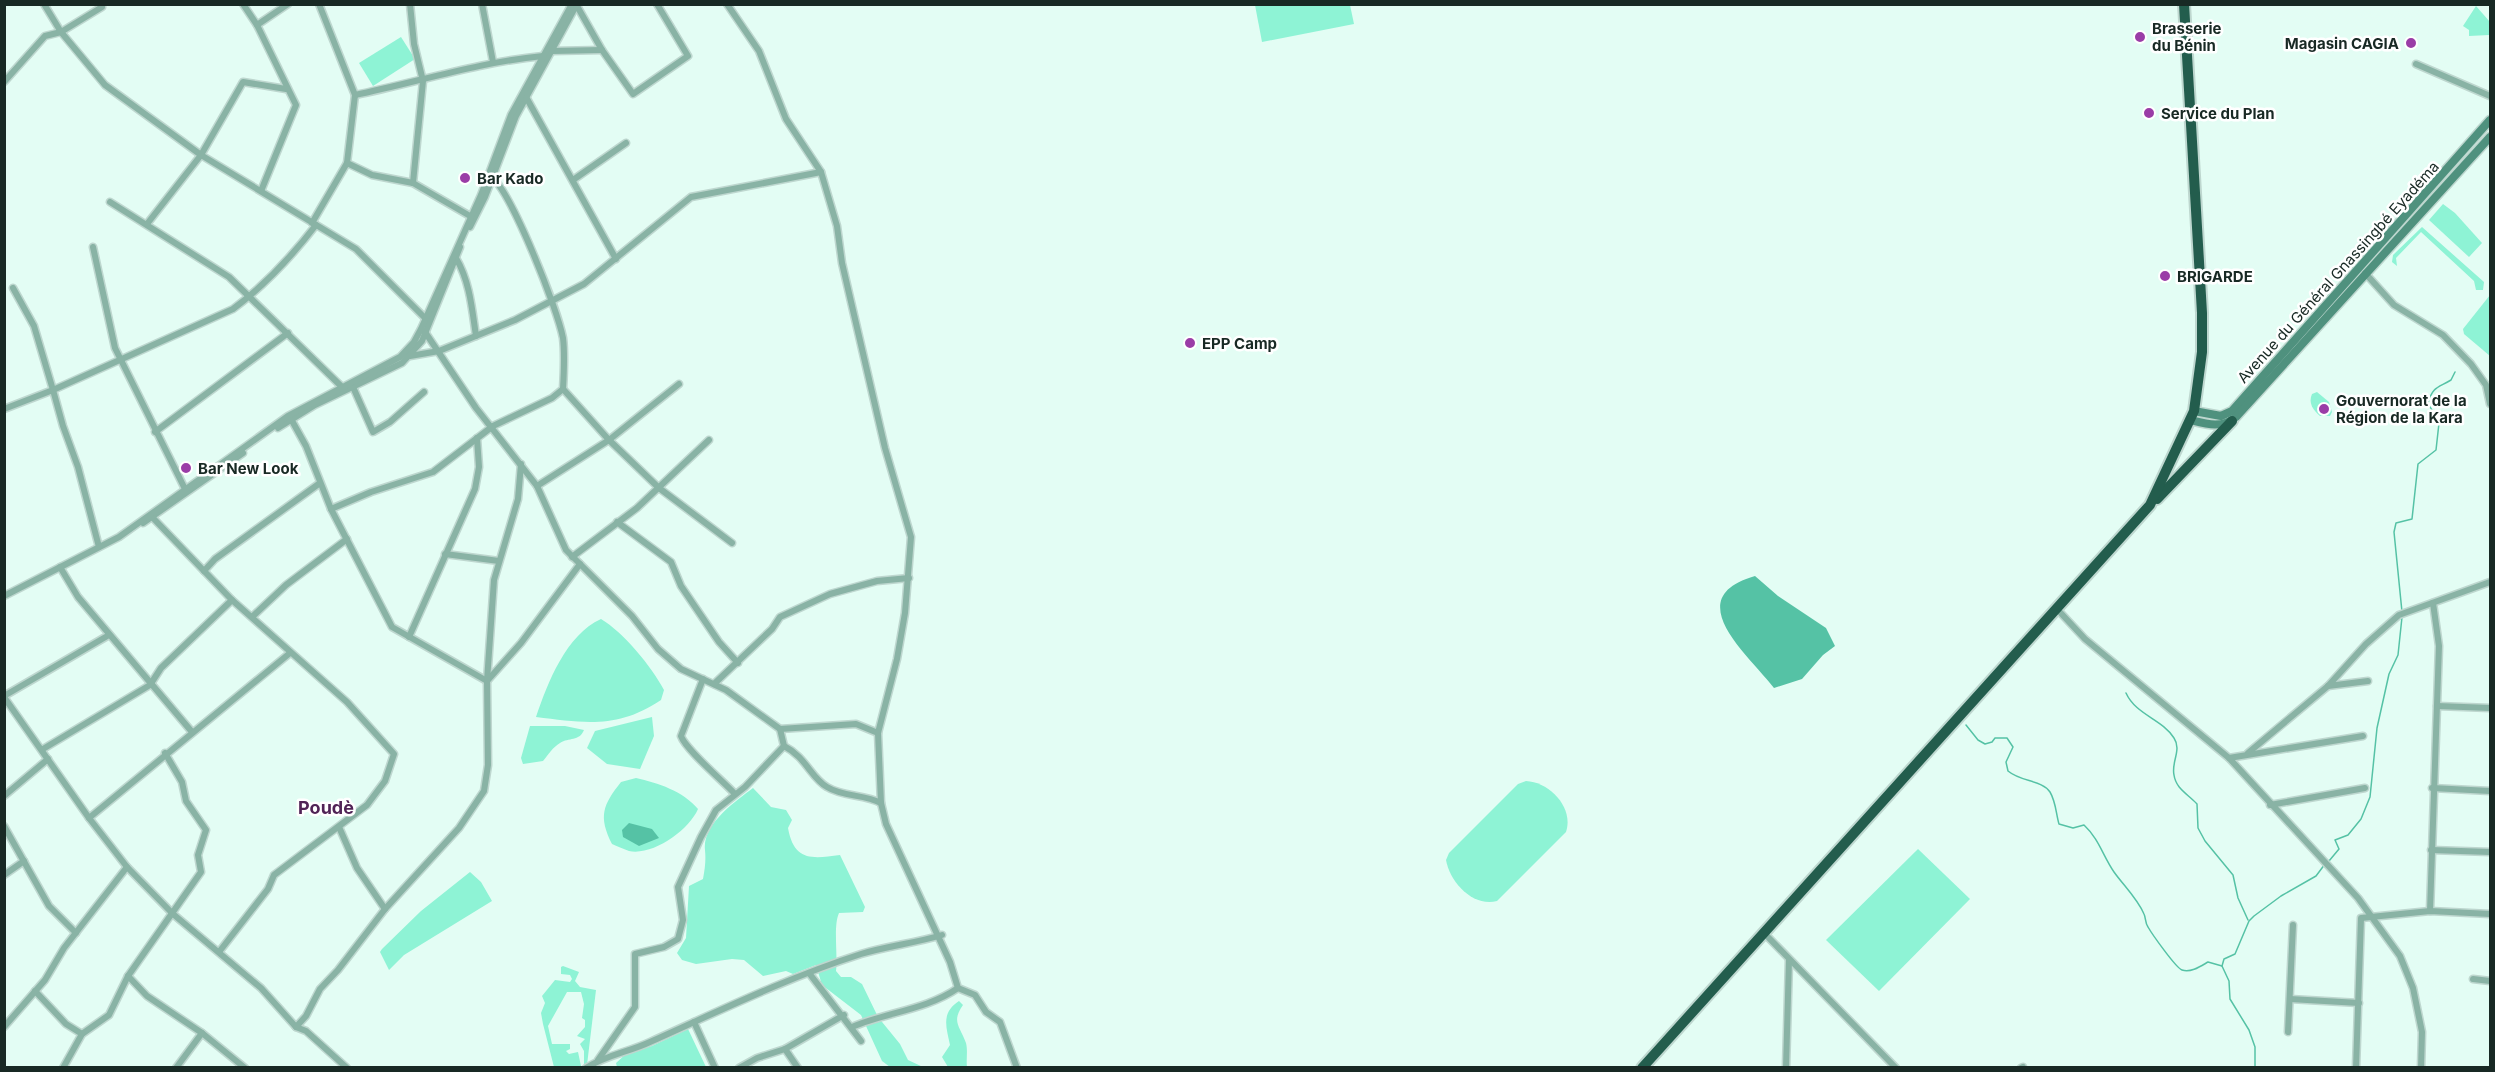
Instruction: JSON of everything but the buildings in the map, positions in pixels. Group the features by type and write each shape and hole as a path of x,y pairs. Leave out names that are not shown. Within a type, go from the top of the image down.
{"highway":[{"path":"2150,505 2192,416 2202,352 2202,313 2184,4"},
{"path":"1642,1068 2150,505 2232,421"}],"main road":[{"name":"Avenue du Général Gnassingbé Eyadéma","path":"2192,416 2227,414 2490,120"},
{"name":"Avenue du Général Gnassingbé Eyadéma","path":"2232,421 2490,136"},
{"path":"2282,352 2289,360"},
{"path":"2192,416 2211,425 2232,421"}],"street":[{"path":"44,4 61,32 105,85 201,155 356,249 425,318"},
{"path":"4,82 45,36 61,32 102,7 100,4"},
{"path":"243,4 257,25 286,89 296,105 261,191"},
{"path":"257,25 288,4"},
{"path":"410,4 414,44 423,81 413,183"},
{"path":"482,4 493,62"},
{"path":"575,5 602,50 633,94 688,56 657,4"},
{"path":"727,4 759,51 786,119 821,172 837,226 843,263 885,448 911,537 909,578 897,659 878,733 881,803 886,824 939,935 958,988"},
{"path":"4,409 53,390 233,309 250,296 295,252 314,224 347,163 355,95 319,5"},
{"path":"4,596 153,518 291,419 402,363 410,356 424,331 492,177 516,116 575,5"},
{"path":"119,537 288,416 399,357 424,331 425,318 511,115 543,56 575,5"},
{"path":"552,51 602,50"},
{"path":"355,95 423,81 493,62 543,56"},
{"path":"2416,64 2490,96"},
{"path":"147,224 201,155 243,82 286,89"},
{"path":"526,97 616,259"},
{"path":"573,180 626,143"},
{"path":"347,163 372,176 413,183 470,216"},
{"path":"410,356 439,351 515,320 584,284 692,197 821,172"},
{"path":"492,177 507,196 553,301 563,340 563,389 609,440 659,488 732,543"},
{"path":"110,202 229,277 342,386"},
{"path":"93,247 108,327 120,360 185,489"},
{"path":"456,258 464,272 470,293 476,336"},
{"path":"2366,273 2394,305 2444,335 2471,364 2486,385 2490,404"},
{"path":"13,288 34,326 78,467 99,547"},
{"path":"424,331 439,351 445,364 537,486 557,534 572,557 632,616 658,649 681,669 714,684 780,729 856,724 878,733"},
{"path":"155,432 288,333"},
{"path":"537,486 609,440 679,384"},
{"path":"353,387 373,432 390,422 424,392"},
{"path":"331,508 371,492 434,472 493,426 552,398 563,389"},
{"path":"291,419 306,446 331,508 392,627 487,681"},
{"path":"409,637 474,489 479,467 477,438"},
{"path":"572,557 659,488 709,440"},
{"path":"296,1027 306,1016 320,989 338,970 385,909 459,828 484,791 488,765 487,681 491,609 499,561 518,500 521,464"},
{"path":"204,571 214,559 320,483"},
{"path":"153,518 232,600 346,702 394,754 385,781 367,806 274,875 268,889 219,952"},
{"path":"617,522 671,562 681,586 719,642 738,663"},
{"path":"252,617 286,585 347,539"},
{"path":"445,554 499,561"},
{"path":"487,681 521,643 580,564"},
{"path":"60,567 78,597 192,732"},
{"path":"714,684 738,663 780,617 830,594 877,581 909,578"},
{"path":"2248,753 2328,686 2366,644 2402,614 2490,582"},
{"path":"43,749 150,685 161,668 232,600"},
{"path":"2430,910 2432,788 2439,646 2433,603"},
{"path":"2057,609 2085,639 2229,758 2372,916 2400,956 2413,988 2422,1032 2421,1068"},
{"path":"109,634 4,697 43,749 89,818 127,867 173,914 261,988 296,1027 306,1032 347,1068"},
{"path":"89,818 110,803 165,753 290,653"},
{"path":"703,679 681,736 685,746 735,794"},
{"path":"2328,686 2368,681"},
{"path":"2437,706 2490,708"},
{"path":"780,729 784,746"},
{"path":"2229,758 2248,753 2362,736"},
{"path":"784,746 798,753 827,787 868,796 881,803"},
{"path":"598,1060 635,1007 635,954 664,947 678,939 683,920 678,887 716,810 745,787 784,746"},
{"path":"64,1067 82,1034 109,1015 128,975 201,872 198,855 206,830 186,801 182,782 165,753"},
{"path":"4,796 48,759"},
{"path":"2271,805 2365,788"},
{"path":"2432,788 2490,791"},
{"path":"4,826 49,906 76,933"},
{"path":"339,827 357,868 385,909"},
{"path":"2431,850 2490,852"},
{"path":"4,875 24,861"},
{"path":"4,1027 35,992 76,933 127,867"},
{"path":"2356,1068 2361,918 2430,910 2490,914"},
{"path":"2288,1032 2293,926"},
{"path":"1765,934 1896,1068"},
{"path":"586,1068 598,1060 641,1046 809,973 863,953 939,935"},
{"path":"1786,1068 1789,960"},
{"path":"809,973 844,1015 861,1041"},
{"path":"128,975 147,996 202,1033 245,1068"},
{"path":"2473,979 2490,981"},
{"path":"852,1027 870,1019 919,1007 958,988 975,995 986,1011 1000,1022 1017,1068"},
{"path":"35,992 66,1024 82,1034"},
{"path":"2290,999 2359,1003"},
{"path":"739,1068 757,1058 785,1049 844,1015"},
{"path":"694,1022 715,1068"},
{"path":"176,1068 202,1033"},
{"path":"785,1049 798,1068"}],"shaded area":[{"path":"1255,5 1350,5 1354,24 1262,42"},
{"path":"2476,6 2490,22 2489,35 2469,36 2469,30 2463,26"},
{"path":"401,37 415,59 373,86 359,63"},
{"path":"2443,204 2455,213 2482,243 2469,257 2429,220"},
{"path":"2422,227 2484,282 2483,290 2476,290 2474,281 2421,232 2396,258 2397,266 2392,262 2393,255"},
{"path":"2490,295 2490,356 2464,334 2463,329"},
{"path":"2317,392 2329,402 2332,412 2330,416 2320,416 2312,406 2312,394"},
{"path":"1755,576 1778,596 1826,628 1835,646 1823,655 1802,679 1774,688 1737,644 1726,628 1721,612 1722,598 1733,586"},
{"path":"601,619 627,641 652,671 664,690 661,700 630,716 601,722 536,717 546,689 568,648 589,626"},
{"path":"652,717 654,736 640,769 607,764 587,748 595,731"},
{"path":"530,726 565,726 584,730 577,738 557,745 543,761 523,764 521,758"},
{"path":"636,778 661,785 678,793 698,809 687,825 669,840 649,850 629,851 612,844 605,826 604,811 610,797 621,782"},
{"path":"1526,781 1544,786 1558,798 1566,814 1568,823 1566,832 1497,901 1479,900 1457,884 1446,860 1449,853 1518,784"},
{"path":"753,788 771,807 786,810 792,820 788,828 791,839 799,852 812,857 840,855 865,907 863,912 839,913 836,925 836,971 841,977 851,977 862,984 878,1017 900,1044 908,1060 923,1067 890,1067 882,1061 861,1015 822,985 816,965 793,974 786,971 763,976 744,960 732,959 696,964 682,960 677,953 686,938 689,886 703,879 706,840 709,831 722,814"},
{"path":"629,823 652,829 659,838 639,846 623,837 622,830"},
{"path":"1918,849 1970,899 1879,991 1826,940"},
{"path":"470,872 481,882 492,901 404,955 389,970 380,952 382,949 421,911"},
{"path":"563,966 579,972 575,981 580,987 596,990 587,1065 584,1065 584,1051 580,1044 585,1039 577,1036 585,1027 585,1020 582,1018 584,1004 581,992 567,992 548,1026 552,1044 570,1044 570,1049 566,1051 569,1054 578,1052 581,1066 554,1067 543,1024 541,1013 545,1003 542,996 555,980 570,982 572,979 570,975 561,974"},
{"path":"959,1001 963,1005 957,1020 966,1043 967,1067 948,1067 942,1057 950,1045 946,1020 949,1010"},
{"path":"688,1029 706,1067 617,1067 616,1063 626,1054 652,1046"}],"waterway":[{"path":"2402,612 2394,532 2396,523 2412,519 2418,464 2436,450 2439,423 2428,403 2430,397 2436,388 2451,380 2455,372"},
{"path":"2329,861 2339,849 2335,840 2348,835 2361,819 2370,797 2377,728 2389,674 2398,655 2402,617"},
{"path":"2126,693 2136,707 2163,726 2174,738 2177,747 2173,770 2175,780 2197,804 2198,828 2205,841 2233,875 2238,898 2248,920"},
{"path":"1966,725 1978,740 1985,744 1992,742 1995,738 2007,738 2013,747 2006,762 2008,771 2042,785 2050,792 2059,824 2073,828 2084,825 2089,830 2114,872 2138,903 2150,931 2179,968 2189,971 2208,962 2222,966 2229,981 2230,999 2249,1030 2255,1047 2255,1068"},
{"path":"2222,966 2224,959 2235,954 2249,921 2254,916 2281,896 2316,876 2325,864"}],"place":[{"name":"Brasserie du Bénin","path":"2140,37"},
{"name":"Magasin CAGIA","path":"2411,43"},
{"name":"Service du Plan","path":"2149,113"},
{"name":"Bar Kado","path":"465,178"},
{"name":"BRIGARDE","path":"2165,276"},
{"name":"EPP Camp","path":"1190,343"},
{"name":"Gouvernorat de la Région de la Kara","path":"2324,409"},
{"name":"Bar New Look","path":"186,468"}],"district":[{"name":"Poudè","path":"326,807"}]}
